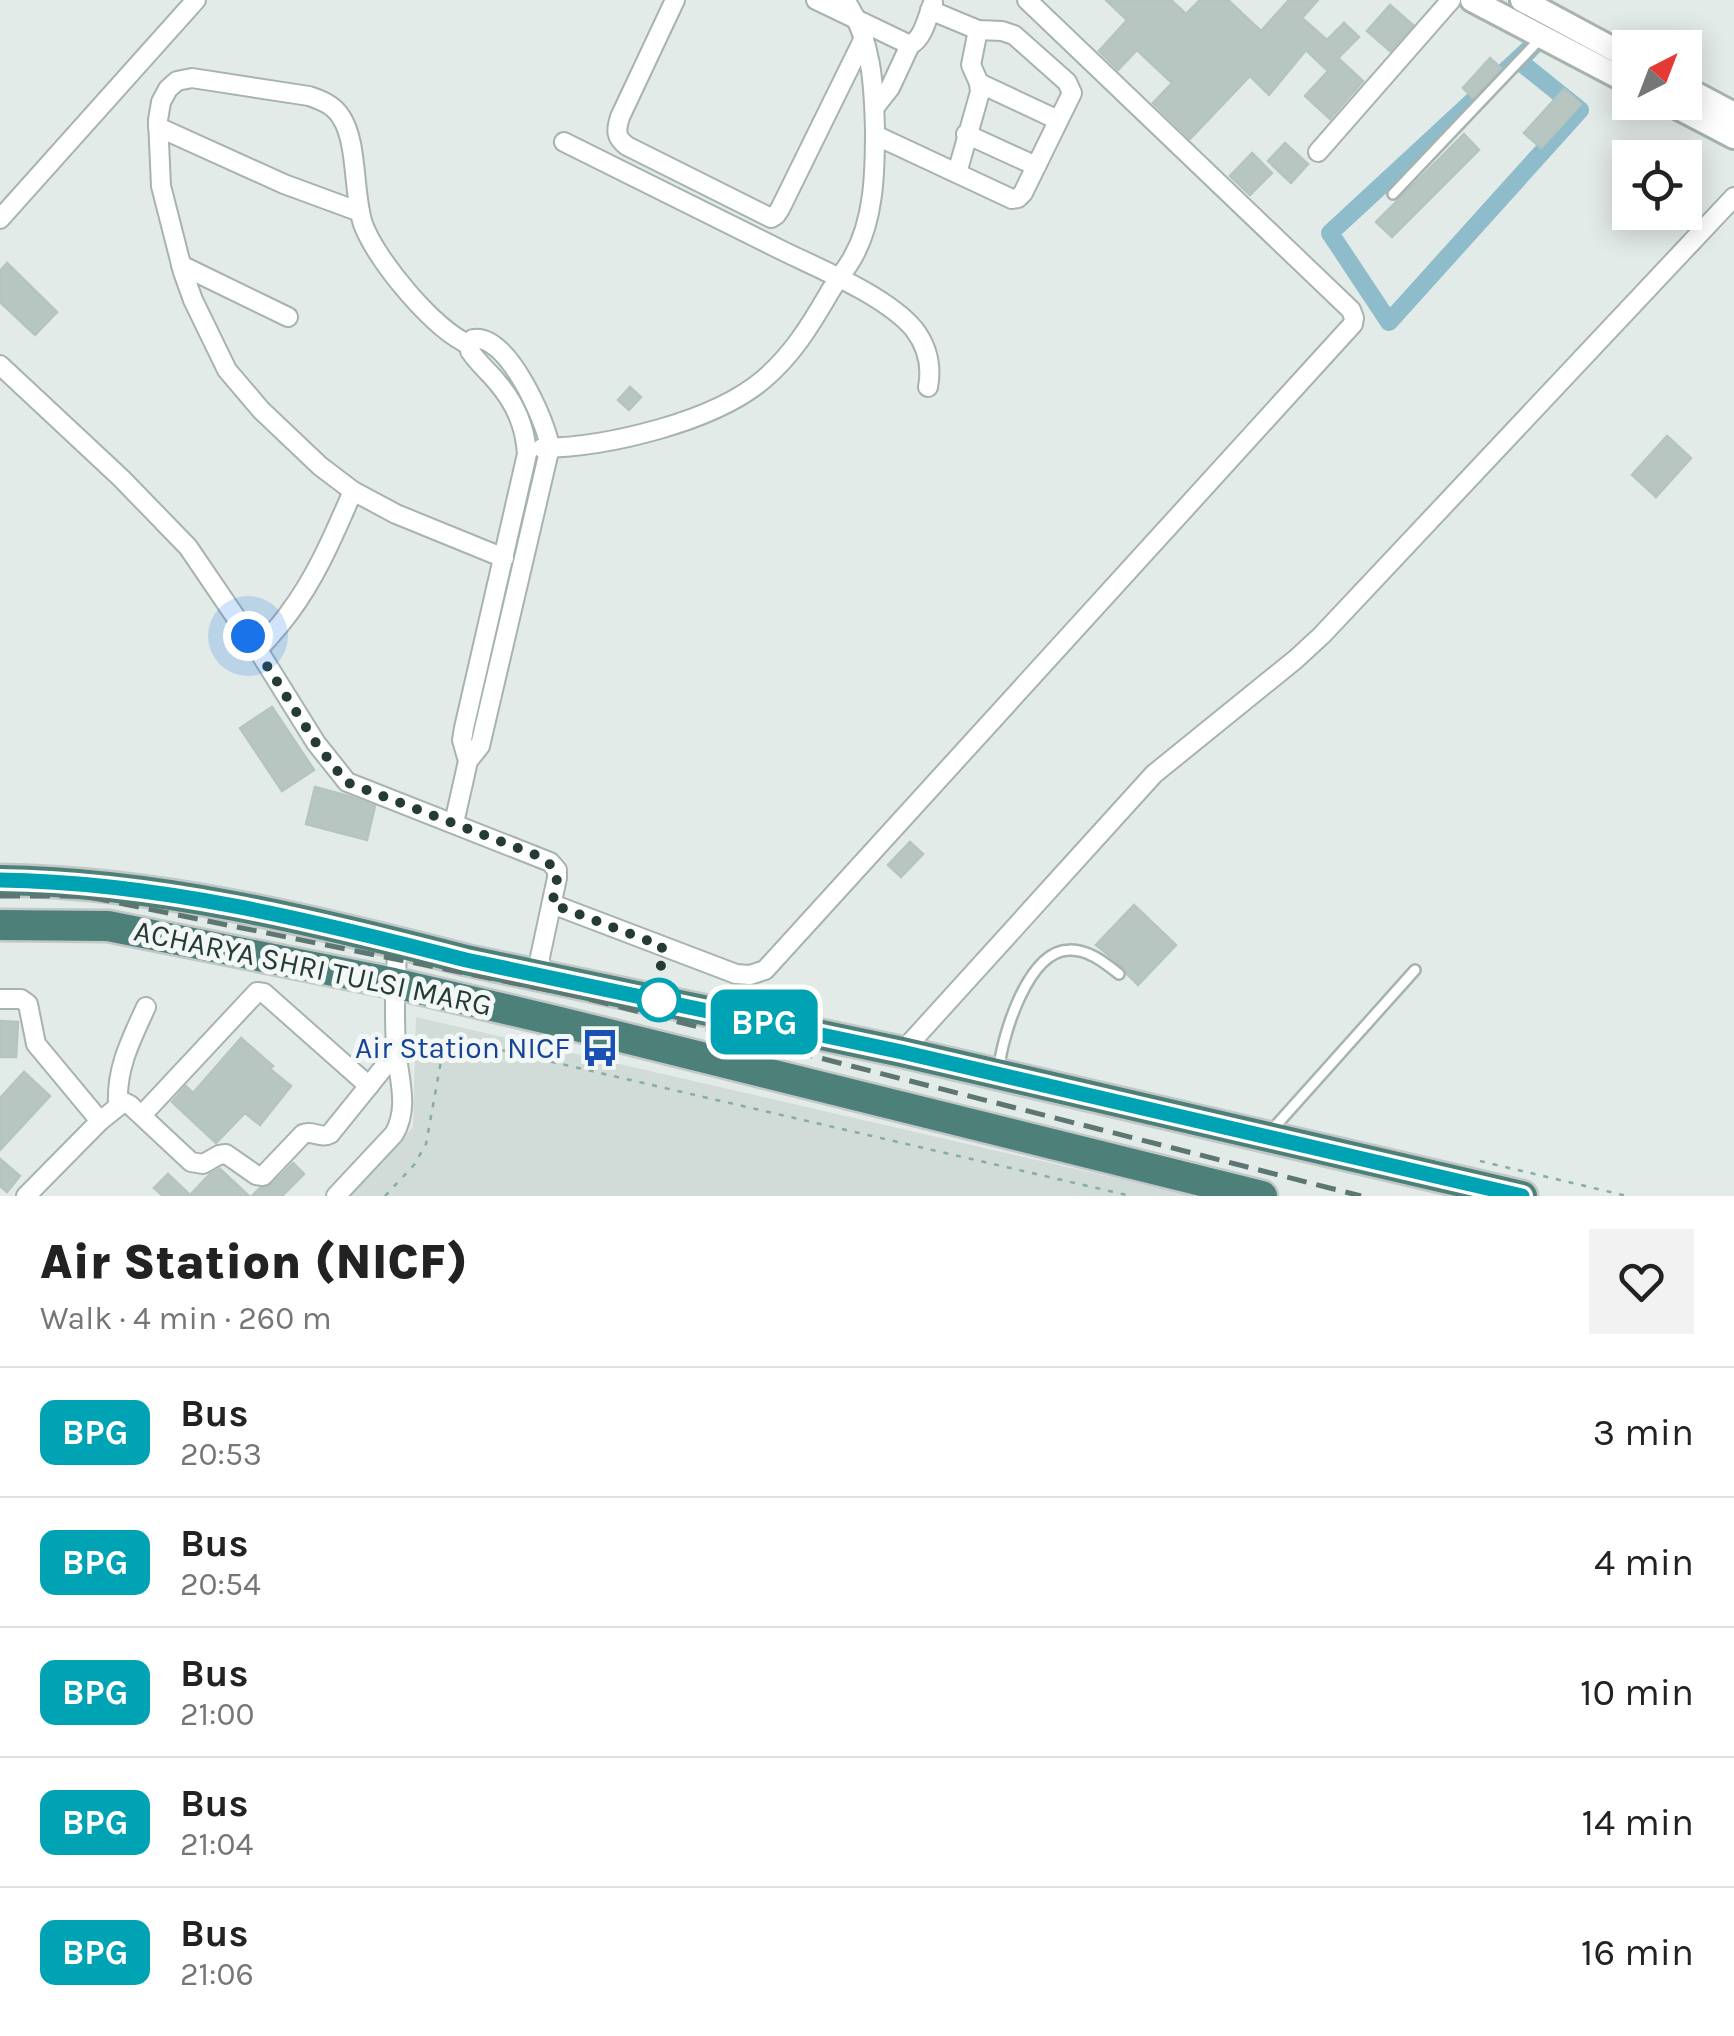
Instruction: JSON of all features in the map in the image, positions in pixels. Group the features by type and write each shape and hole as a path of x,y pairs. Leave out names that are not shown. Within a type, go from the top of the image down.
{"highway":[{"name":"ACHARYA SHRI TULSI MARG","path":"0,880 32,880 179,897 902,1052 1509,1195"},
{"name":"ACHARYA SHRI TULSI MARG","path":"0,925 108,926 394,983 1262,1196"}],"street":[{"path":"0,219 196,0"},
{"path":"674,0 620,117 619,139 770,218 780,209 861,29"},
{"path":"816,0 861,29 910,45"},
{"path":"527,448 605,442 642,434 717,408 764,380 808,330 852,258 869,217 875,136 872,70 861,29 845,0"},
{"path":"552,904 736,974 765,970 1354,322 1350,310 1027,0"},
{"path":"1318,152 1451,0"},
{"path":"1472,0 1558,37 1612,53"},
{"path":"1522,0 1558,37 1612,72"},
{"path":"874,107 890,88 910,45 920,38 932,5 978,30 1014,34 1067,82 1072,92 1018,198 1012,199 875,136"},
{"path":"957,173 977,104 979,83 971,64 978,30"},
{"path":"468,760 462,740 525,470 527,448 522,420 499,384 476,359 470,345 450,334 414,299 368,236 341,116 324,101 309,96 183,78 168,89 161,102 161,186 192,300 227,370 320,466 353,490 396,514 504,558"},
{"path":"979,83 1058,120"},
{"path":"1702,97 1734,114"},
{"path":"1701,120 1734,137"},
{"path":"158,127 284,184 360,212"},
{"path":"966,134 1036,166"},
{"path":"564,142 839,278 894,311 913,328 927,353 928,386"},
{"path":"902,1052 1154,774 1308,649 1734,197"},
{"path":"181,265 288,317"},
{"path":"454,823 468,760 480,746 550,448 536,405 506,357 482,338 473,339 470,345"},
{"path":"0,365 178,537 346,782 550,862 557,878 540,974"},
{"path":"258,650 306,588 353,490"},
{"path":"336,1196 401,1123 403,1099 396,1051 394,983 398,943"},
{"path":"142,1115 257,992 264,993 370,1086"},
{"path":"0,998 28,1004 36,1044 100,1120"},
{"path":"118,1105 122,1062 146,1007"},
{"path":"26,1196 100,1120 124,1102 191,1162 203,1164 226,1154 259,1176 270,1170 304,1134 330,1134 396,1051"}],"lane":[{"path":"1393,194 1558,37"},
{"path":"998,1075 1020,996 1035,972 1053,955 1074,949 1119,974"},
{"path":"1266,1138 1414,970"}],"path":[{"path":"386,1196 422,1154 441,1061 448,1048 462,1041 1131,1196"}],"shaded area":[{"path":"416,1017 1193,1196 349,1196 413,1127"}],"building":[{"path":"1106,0 1171,0 1186,14 1200,0 1228,0 1261,31 1289,0 1318,0 1302,18 1327,40 1344,23 1359,37 1338,58 1363,81 1330,119 1305,96 1328,71 1306,50 1269,95 1250,76 1190,139 1153,103 1172,83 1137,50 1118,70 1099,51 1127,20"},
{"path":"1390,5 1413,25 1390,51 1367,31"},
{"path":"1490,58 1501,68 1473,98 1463,88"},
{"path":"1564,89 1581,104 1541,148 1524,133"},
{"path":"1464,134 1479,150 1392,237 1376,222"},
{"path":"1285,143 1308,164 1291,183 1268,161"},
{"path":"1252,153 1272,173 1250,195 1230,176"},
{"path":"7,263 57,312 35,335 0,302 0,271"},
{"path":"630,387 641,397 629,410 618,400"},
{"path":"1667,436 1691,458 1656,497 1632,475"},
{"path":"272,707 314,770 282,791 240,728"},
{"path":"315,787 375,806 367,840 306,824"},
{"path":"910,842 923,854 901,877 888,865"},
{"path":"1134,905 1176,945 1138,985 1096,945"},
{"path":"0,1021 18,1022 16,1057 0,1057"},
{"path":"241,1038 291,1086 260,1125 245,1113 216,1143 172,1102 186,1086 193,1093"},
{"path":"24,1072 50,1096 0,1150 0,1098"},
{"path":"0,1159 20,1176 7,1192 0,1186"},
{"path":"293,1163 304,1174 282,1196 252,1196 271,1185"},
{"path":"220,1169 249,1196 163,1196 154,1188 168,1174 190,1195"}],"waterway":[{"path":"1542,37 1519,61 1580,110 1389,322 1330,233 1542,37"}],"railway":[{"path":"0,896 84,896 573,995 1361,1196"}],"bus line":[{"name":"BPG","path":"0,880 125,889 231,906 902,1052 1522,1196"}],"place":[{"name":"Air Station NICF","path":"600,1048"}],"route":[{"path":"248,636 316,743 346,782 550,862 557,878 552,904 662,946 659,1000"}]}
